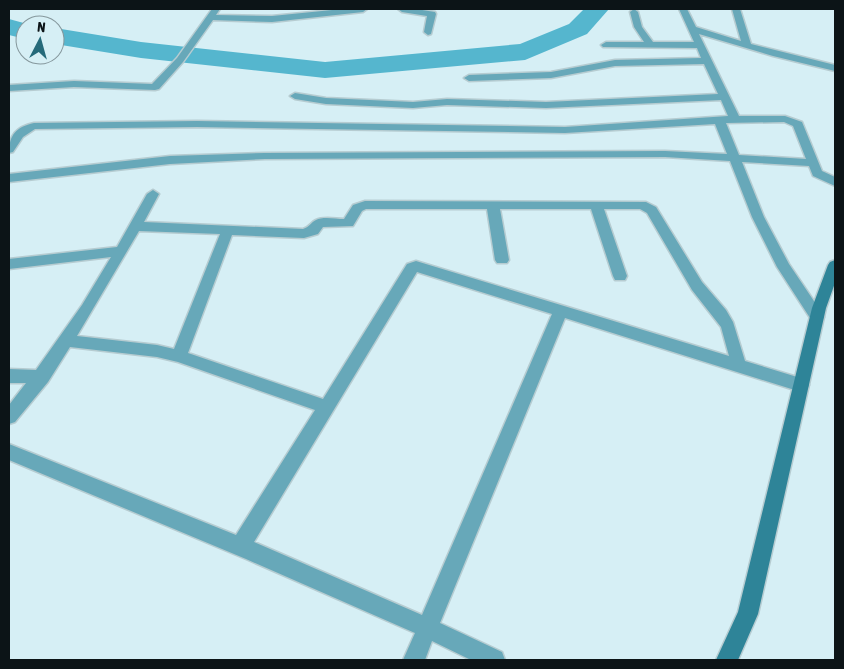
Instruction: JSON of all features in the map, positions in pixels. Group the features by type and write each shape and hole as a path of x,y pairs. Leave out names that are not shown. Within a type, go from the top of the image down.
{"street":[{"path":"9,88 74,84 155,87 180,60 216,9"},
{"path":"210,17 282,18 363,9"},
{"path":"402,9 432,14 428,32"},
{"path":"684,9 735,119"},
{"path":"746,10 735,9 747,46"},
{"path":"634,12 638,27 650,44"},
{"path":"693,30 835,68"},
{"path":"606,45 701,45"},
{"path":"469,78 551,75 614,63 708,61"},
{"path":"295,96 326,101 413,105 447,102 546,105 725,97"},
{"path":"9,150 19,133 26,128 34,126 197,124 565,130 735,119 785,119 798,124 817,172 835,182"},
{"path":"719,120 758,217 780,259 817,317"},
{"path":"9,178 170,160 265,156 665,154 812,163"},
{"path":"9,417 42,377 68,341 154,194"},
{"path":"136,226 227,232 309,233 319,223 348,223 358,208 365,205 642,205 652,210 697,286 721,314 728,326 739,366"},
{"path":"493,205 502,260"},
{"path":"596,205 620,276"},
{"path":"179,356 227,232"},
{"path":"9,264 122,251"},
{"path":"727,660 748,614 817,317 835,265"},
{"path":"240,547 412,268 416,266 560,312 801,384"},
{"path":"414,660 560,312"},
{"path":"68,341 157,350 326,408"},
{"path":"9,376 42,377"},
{"path":"9,452 428,627 494,660"}],"waterway":[{"path":"65,38 141,50 325,70 525,52 578,29 597,9"},
{"path":"9,27 15,28"}]}
